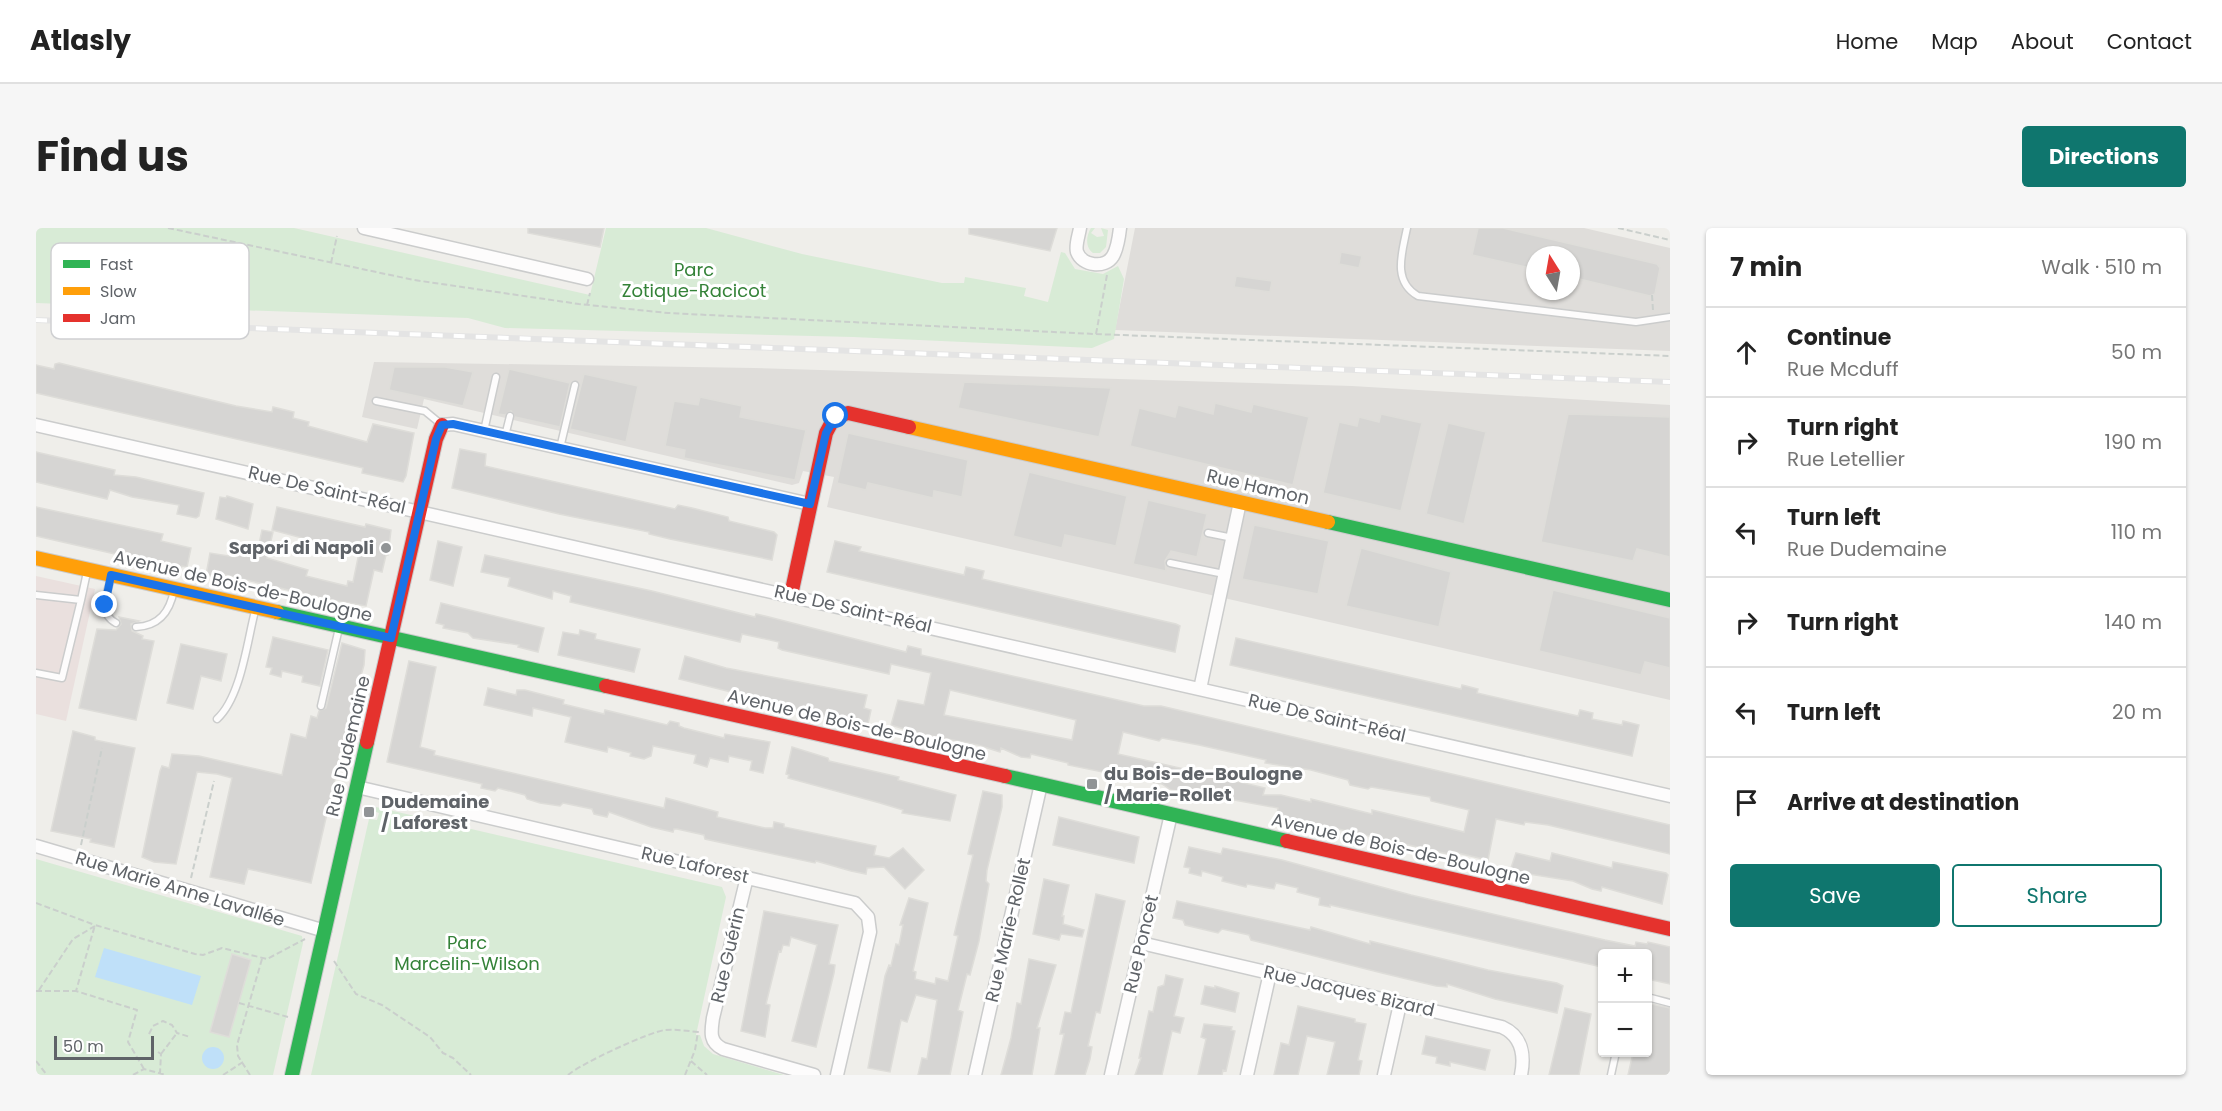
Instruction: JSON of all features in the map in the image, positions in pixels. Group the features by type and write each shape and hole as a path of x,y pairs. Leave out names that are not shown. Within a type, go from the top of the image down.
{"street":[{"path":"364,228 587,279"},
{"path":"1080,228 1078,254 1086,261 1099,264 1106,262 1113,255 1120,228"},
{"name":"Rue Hamon","path":"810,504 826,433 831,421 838,415 857,414 1670,600"},
{"path":"442,425 453,424 810,504 791,595"},
{"name":"Rue De Saint-Réal","path":"36,425 1670,796"},
{"name":"Rue Dudemaine","path":"292,1075 436,439 442,425"},
{"path":"1200,689 1240,502"},
{"name":"Avenue de Bois-de-Boulogne","path":"36,558 1041,784 1670,929"},
{"name":"Rue Marie-Rollet","path":"975,1075 1041,784"},
{"name":"Rue Laforest","path":"357,787 851,901 863,909 868,917 870,937 837,1075"},
{"name":"Rue Poncet","path":"1111,1075 1171,814"},
{"name":"Rue Marie Anne Lavallée","path":"36,846 325,931"},
{"name":"Rue Guérin","path":"747,877 711,1034 714,1043 723,1049 814,1075"},
{"name":"Rue Jacques Bizard","path":"1141,943 1506,1029 1517,1038 1523,1052 1521,1075"},
{"path":"1247,1075 1270,973"},
{"path":"1384,1075 1400,1004"}],"lane":[{"path":"1407,228 1401,262 1401,277 1407,289 1418,296 1636,322 1670,317"},
{"path":"484,431 496,377"},
{"path":"560,448 575,385"},
{"path":"376,401 425,411 442,425"},
{"path":"505,436 510,416"},
{"path":"1208,532 1233,538"},
{"path":"1170,563 1224,574"},
{"path":"36,673 62,678 88,570"},
{"path":"111,575 105,608 107,616 116,622"},
{"path":"136,627 153,623 164,616 170,607 174,589"},
{"path":"36,595 81,600"},
{"path":"217,719 227,710 235,691 255,607"},
{"path":"321,706 339,626"},
{"path":"1652,998 1670,1003"},
{"path":"1611,1075 1615,1057"}],"path":[{"path":"168,228 236,243"},
{"path":"1618,228 1670,240"},
{"path":"331,264 337,236"},
{"path":"249,246 440,285 587,305 694,315 1096,334 1670,356"},
{"path":"1096,334 1108,273"},
{"path":"587,305 590,293"},
{"path":"1651,321 1652,295"},
{"path":"80,847 102,748"},
{"path":"191,878 214,782"},
{"path":"36,903 95,926 195,954 203,955 222,948 270,959 305,939"},
{"path":"37,991 74,939 95,926"},
{"path":"76,992 95,926"},
{"path":"250,1075 237,1045 262,959"},
{"path":"334,961 356,994 382,1005 430,1037 443,1053 453,1058 471,1075"},
{"path":"37,991 76,992 137,1010 128,1041 144,1069 166,1075"},
{"path":"239,1003 288,1017"},
{"path":"149,1034 153,1026 163,1021 172,1025 177,1033 190,1037"},
{"path":"568,1075 596,1058 648,1035 667,1030 698,1032 685,1075"},
{"path":"160,1073 160,1053 166,1052 177,1033"},
{"path":"131,1058 136,1055"},
{"path":"36,1061 47,1075"},
{"path":"691,1061 708,1075"},
{"path":"223,1075 243,1062"},
{"path":"133,1075 144,1069"},
{"path":"148,1075 150,1071"}],"shaded area":[{"path":"1135,228 1584,228 1670,248 1670,351 1115,330"},
{"path":"374,362 754,368 1352,386 1670,405 1670,700 827,507 834,477 803,471 799,483 792,485 424,399 417,429 362,417"},
{"path":"36,576 95,589 66,721 36,714"}],"green space":[{"name":"Parc Zotique-Racicot","path":"36,228 294,228 590,295 606,228 706,228 802,254 942,283 964,283 965,277 1026,288 1024,296 1048,302 1061,252 1065,253 1075,269 1103,274 1118,266 1124,279 1114,339 1092,348 853,337 505,328 468,318 249,310 249,243 51,243 51,304 36,303"},
{"path":"1091,228 1095,228 1091,233 1097,237 1104,236 1101,228 1108,230 1106,247 1100,253 1093,253 1089,248 1087,238"},
{"name":"Parc Marcelin-Wilson","path":"376,807 722,887 726,897 696,1035 700,1035 704,1046 713,1054 784,1075 311,1075 369,819 377,820 379,813 371,810"},
{"path":"36,859 302,936 303,943 273,1075 36,1075"}],"water":[{"path":"104,948 201,976 192,1005 95,977"},
{"path":"209,1047 217,1047 224,1054 224,1062 217,1069 209,1069 202,1062 202,1054"}],"building":[{"path":"528,228 604,228 600,247 528,233"},
{"path":"969,228 1057,228 1050,251 969,234"},
{"path":"1478,228 1503,228 1580,246 1526,246 1526,267 1472,255"},
{"path":"1580,246 1657,264 1660,268 1655,294 1650,296 1580,279"},
{"path":"1341,252 1362,256 1359,268 1339,264"},
{"path":"1236,276 1272,281 1270,292 1234,287"},
{"path":"59,363 236,406 272,412 273,407 294,412 293,418 309,422 308,426 367,442 373,424 414,433 406,476 403,482 362,473 363,468 36,393 36,365 54,369 55,364"},
{"path":"394,367 445,367 473,372 463,406 389,390"},
{"path":"509,369 570,383 560,427 515,417 511,411 505,415 498,414"},
{"path":"584,374 638,386 626,442 570,429"},
{"path":"964,382 1111,388 1099,437 958,408"},
{"path":"700,397 742,406 740,417 806,430 795,480 684,458 685,450 665,446 674,401 698,405"},
{"path":"1215,403 1251,412 1253,404 1309,417 1293,485 1130,446 1139,408 1175,417 1178,405 1213,414"},
{"path":"1381,414 1422,423 1401,511 1323,493 1339,422 1357,426 1359,417 1379,422"},
{"path":"1568,414 1670,417 1670,557 1637,549 1633,561 1541,542"},
{"path":"1448,423 1486,432 1464,524 1426,514"},
{"path":"848,433 968,460 962,497 934,491 933,498 868,483 866,490 837,483"},
{"path":"460,449 486,454 485,466 675,509 678,505 692,508 728,517 729,521 774,532 777,535 772,560 670,539 649,534 649,532 559,514 452,488"},
{"path":"36,452 115,470 114,475 136,477 204,493 199,516 196,518 177,514 179,505 132,497 110,490 107,499 36,482"},
{"path":"1029,472 1127,496 1116,546 1065,535 1062,548 1013,536"},
{"path":"227,496 253,504 248,529 216,519 220,497 226,498"},
{"path":"1148,500 1207,514 1197,557 1171,551 1165,561 1166,571 1133,564"},
{"path":"36,507 163,534 161,541 191,548 187,567 182,566 181,569 36,536"},
{"path":"277,507 365,527 366,524 391,530 388,555 386,555 382,572 374,570 366,606 221,574 221,578 206,575 210,553 235,557 236,553 256,558 262,530 273,532 267,558 308,570 306,576 347,586 348,581 353,582 359,553 272,530"},
{"path":"1254,525 1329,541 1318,594 1242,579"},
{"path":"438,541 462,547 453,586 430,580"},
{"path":"835,541 861,547 859,551 964,575 966,567 984,571 982,579 1176,624 1180,626 1175,652 827,572"},
{"path":"1361,548 1451,572 1439,627 1346,606"},
{"path":"485,555 652,591 755,617 756,614 906,652 908,646 921,649 921,655 1144,706 1161,706 1670,825 1670,854 1548,825 1525,822 1524,825 1496,819 1488,860 1449,851 1448,854 1277,815 1278,808 1218,797 1195,789 1194,794 1171,790 1162,784 1068,765 1068,763 1031,754 1030,758 1021,757 1001,748 1000,752 978,745 917,733 891,725 898,700 924,705 931,673 891,664 889,674 782,650 778,648 779,642 742,634 740,642 570,602 571,596 553,591 552,599 508,586 510,578 481,572","holes":["950,690 1076,720 1072,740 944,715","1123,732 1159,741 1162,738 1199,745 1266,760 1265,763 1311,770 1348,780 1350,785 1368,789 1371,787 1430,797 1431,801 1469,810 1464,832 1372,810 1372,814 1311,799 1311,802 1281,795 1263,795 1265,788 1227,779 1228,774 1217,772 1215,776 1118,754"]},
{"path":"1553,590 1670,618 1670,668 1645,662 1641,675 1539,651"},
{"path":"441,603 544,628 538,652 518,647 519,645 473,638 468,633 443,628 444,625 436,623"},
{"path":"119,617 139,621 131,624 132,631 143,636 142,639 154,641 136,720 79,708 97,629 116,630 121,624"},
{"path":"580,630 596,634 595,639 640,649 634,672 558,655 563,632 579,635"},
{"path":"273,637 328,650 320,686 302,682 303,676 282,671 281,677 270,674 272,668 266,667"},
{"path":"1236,638 1461,689 1462,685 1478,689 1477,693 1578,716 1580,710 1593,713 1592,719 1622,725 1623,721 1639,725 1632,756 1230,665"},
{"path":"342,643 365,650 364,665 350,714 311,883 248,869 244,884 210,877 232,778 217,774 197,772 176,864 154,862 142,857 160,771 162,766 169,768 172,754 199,756 282,775 291,734 306,738 311,716 317,718 319,711 326,708"},
{"path":"181,644 227,654 221,681 201,676 193,709 167,703"},
{"path":"685,656 726,668 867,695 864,708 871,710 868,724 854,723 743,698 739,694 679,679"},
{"path":"409,661 436,667 420,747 435,751 434,755 664,808 666,798 718,812 717,817 765,828 773,828 774,822 784,824 784,827 876,846 874,855 889,858 903,848 924,870 905,889 884,867 867,868 866,874 851,871 816,861 815,863 705,839 704,835 677,829 673,832 651,827 609,812 607,817 594,814 592,809 563,803 560,806 540,803 527,799 525,795 498,788 495,791 481,788 482,784 387,762"},
{"path":"488,688 516,695 517,690 525,690 564,700 563,704 604,714 605,710 667,725 670,721 679,723 679,726 684,728 724,738 725,734 770,742 763,773 750,770 752,761 729,756 728,762 710,758 707,767 694,763 696,755 653,746 651,756 644,759 608,747 607,752 565,742 571,717 533,708 532,716 484,705"},
{"path":"73,731 95,737 95,740 135,748 114,847 90,842 91,839 51,831"},
{"path":"792,747 828,758 829,761 899,777 898,780 956,795 950,821 902,813 903,810 788,778 789,775 786,774"},
{"path":"983,791 1002,795 1002,807 987,870 986,881 989,884 979,941 970,975 967,974 958,1010 963,1012 950,1075 918,1075 922,1058 927,1059 937,1000 916,995 907,1022 901,1020 890,1072 868,1068 885,976 889,965 891,966 896,944 899,945 903,925 900,925 909,898 928,903 913,971 916,972 915,979 935,984 936,978 948,981 958,936 954,935 973,855 968,854"},
{"path":"1059,817 1139,837 1134,863 1053,845"},
{"path":"1189,847 1221,854 1223,848 1282,860 1411,895 1605,940 1635,946 1636,942 1647,944 1648,942 1670,947 1670,984 1652,980 1652,949 1598,949 1598,966 1330,905 1330,907 1319,905 1320,898 1297,892 1298,888 1276,883 1274,889 1247,884 1246,887 1222,881 1223,877 1202,871 1201,876 1189,873 1190,868 1184,867"},
{"path":"1516,853 1550,861 1552,853 1612,868 1613,862 1666,873 1668,875 1662,904 1602,887 1601,891 1573,881 1510,871"},
{"path":"1044,879 1069,885 1062,916 1064,916 1063,924 1084,930 1082,937 1061,934 1059,940 1033,934"},
{"path":"1096,894 1125,901 1100,1013 1096,1012 1088,1046 1092,1047 1090,1059 1085,1075 1055,1075 1064,1034 1060,1034 1065,1012 1071,1013"},
{"path":"1177,901 1310,930 1311,927 1370,944 1370,941 1488,970 1557,983 1563,986 1557,1013 1495,999 1447,984 1447,987 1436,986 1251,940 1249,935 1222,929 1218,933 1185,925 1183,920 1173,918"},
{"path":"764,911 838,925 829,964 835,965 834,973 816,1047 792,1041 817,945 791,937 789,946 783,945 781,952 779,951 766,1004 770,1005 765,1037 741,1031"},
{"path":"232,954 251,960 229,1037 210,1032"},
{"path":"1029,959 1056,965 1037,1028 1040,1028 1032,1075 1001,1075 1017,1003 1021,1004"},
{"path":"1166,975 1183,979 1174,1016 1184,1018 1180,1033 1172,1031 1162,1075 1135,1075 1141,1058 1139,1058 1149,1011 1153,1012 1158,987 1164,985"},
{"path":"1205,986 1215,988 1215,986 1239,993 1235,1012 1201,1004"},
{"path":"1652,1004 1670,1008 1670,1075 1628,1075 1632,1057 1652,1057"},
{"path":"1298,1006 1355,1019 1355,1022 1366,1024 1358,1060 1362,1061 1359,1075 1327,1075 1335,1042 1307,1036 1298,1075 1274,1075 1281,1043 1289,1045"},
{"path":"1565,1008 1591,1014 1579,1075 1549,1075"},
{"path":"1204,1024 1232,1027 1231,1030 1235,1031 1226,1071 1223,1070 1222,1075 1198,1075 1206,1039 1201,1037"},
{"path":"1426,1036 1490,1050 1485,1070 1450,1062 1450,1066 1436,1063 1437,1057 1422,1054"}],"railway":[{"path":"36,320 51,321"},
{"path":"249,328 1670,382"}],"traffic: fast":[{"path":"1328,522 1670,600"},
{"path":"277,612 606,686"},
{"path":"292,1075 367,742"},
{"path":"1005,776 1287,841"}],"traffic: slow":[{"path":"909,427 1328,522"},
{"path":"36,558 277,612"}],"traffic: jam":[{"path":"791,595 826,433 834,418 848,413 909,427"},
{"path":"367,742 436,439 442,425"},
{"path":"606,686 1005,776"},
{"path":"1287,841 1670,929"}],"place":[{"name":"Sapori di Napoli","path":"386,548"},
{"name":"du Bois-de-Boulogne / Marie-Rollet","path":"1092,784"},
{"name":"Dudemaine / Laforest","path":"369,812"}],"route":[{"path":"105,605 111,575 391,638 436,439 442,425 449,423 810,504 826,433 836,416"}]}
